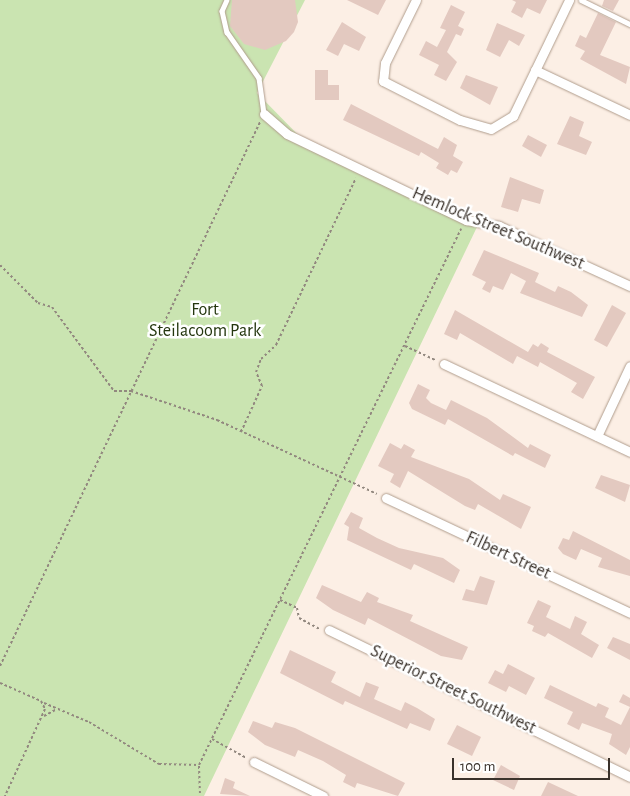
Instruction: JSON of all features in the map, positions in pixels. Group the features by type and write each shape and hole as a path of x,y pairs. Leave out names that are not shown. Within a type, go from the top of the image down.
{"street":[{"path":"416,0 385,63 386,84 460,120 492,129 513,116 569,0"},
{"path":"535,70 630,114"},
{"name":"Hemlock Street Southwest","path":"264,114 287,134 466,220 499,226 630,286"},
{"path":"444,364 630,452"},
{"path":"597,436 630,366"},
{"name":"Filbert Street","path":"386,498 630,613"},
{"name":"Superior Street Southwest","path":"329,630 630,777"},
{"path":"254,762 323,796"}],"lane":[{"path":"227,0 222,11 227,32 259,78 264,114"},
{"path":"581,0 630,24"}],"path":[{"path":"0,666 264,114"},
{"path":"241,432 262,386 256,372 261,360 276,345 360,170"},
{"path":"200,796 199,766 466,220"},
{"path":"0,265 38,303 52,307 114,391 132,391 241,432 386,498"},
{"path":"404,346 444,364"},
{"path":"280,600 297,608 299,618 329,630"},
{"path":"0,683 89,722 159,764 199,766"},
{"path":"5,796 44,716 44,703"},
{"path":"44,716 57,709"},
{"path":"212,740 254,762"}],"green space":[{"name":"Fort Steilacoom Park","path":"0,0 305,0 257,93 307,144 477,227 204,796 0,796"}],"building":[{"path":"232,0 295,0 298,22 294,32 286,41 265,50 244,44 230,26"},
{"path":"347,0 386,0 378,15"},
{"path":"512,0 547,0 540,14 527,8 522,18 511,12 516,2"},
{"path":"604,0 619,0 613,11 602,6"},
{"path":"451,5 465,12 458,26 464,29 461,36 456,34 447,52 457,62 446,81 434,75 439,65 419,55 426,41 437,47 446,30 440,28"},
{"path":"598,13 616,22 600,55 630,67 626,84 580,59 585,51 575,46 580,35 586,38"},
{"path":"342,22 366,37 359,51 344,44 338,56 326,50"},
{"path":"497,23 525,35 519,46 509,40 500,57 486,50"},
{"path":"315,70 328,70 328,85 339,85 339,100 315,100"},
{"path":"466,75 498,87 490,105 460,88"},
{"path":"351,104 438,149 444,137 457,145 453,156 463,162 457,173 451,170 448,175 436,168 439,163 421,152 419,156 343,120"},
{"path":"570,116 584,122 579,136 592,142 586,155 557,144"},
{"path":"528,135 547,145 541,157 522,146"},
{"path":"510,177 544,190 540,204 522,199 518,212 501,207"},
{"path":"484,250 539,273 535,282 555,292 558,286 571,292 588,305 582,317 520,293 526,281 511,273 503,290 493,286 490,293 482,289 486,282 472,275"},
{"path":"612,305 626,313 607,347 594,340"},
{"path":"455,310 528,352 533,344 538,347 541,343 549,348 547,352 595,377 583,399 571,392 577,383 540,362 538,367 517,356 513,364 460,333 457,340 444,334"},
{"path":"418,384 430,390 426,398 431,403 446,410 451,400 487,418 528,448 530,444 551,455 545,468 515,453 513,456 448,419 445,425 412,409 409,403"},
{"path":"390,443 401,449 404,444 415,450 411,457 469,479 500,500 503,494 531,507 521,529 478,504 475,510 465,506 408,471 400,488 390,482 394,474 378,466"},
{"path":"601,475 630,485 625,502 595,488"},
{"path":"351,512 363,518 359,528 377,538 399,548 443,558 460,570 454,583 414,564 411,570 347,540 349,527 344,524"},
{"path":"573,531 630,560 630,576 598,567 602,558 581,549 576,560 563,554 558,548 563,538 569,540"},
{"path":"480,576 495,581 487,605 462,600 466,589 474,591"},
{"path":"322,585 361,602 367,592 379,598 377,602 413,615 410,621 468,647 462,660 441,656 368,618 365,625 333,610 316,598"},
{"path":"538,600 551,606 546,617 570,629 575,616 587,622 581,634 599,645 592,658 548,633 545,637 532,631 534,626 527,623"},
{"path":"613,637 630,644 630,660 607,648"},
{"path":"290,650 336,672 331,682 360,697 366,682 379,687 374,699 401,711 405,702 417,708 435,719 430,731 410,723 407,729 345,701 343,705 280,673"},
{"path":"508,664 535,678 526,695 509,686 506,692 488,683 495,670 503,674"},
{"path":"550,685 596,707 598,703 609,708 605,717 621,725 630,707 630,747 626,755 609,744 612,734 582,723 579,730 567,724 573,712 544,698"},
{"path":"623,694 630,698 630,707 619,702"},
{"path":"253,721 272,728 275,722 295,728 405,783 398,796 357,783 355,788 343,782 346,775 323,761 298,750 295,757 265,745 248,732"},
{"path":"457,725 481,737 472,756 447,744"},
{"path":"501,765 520,776 514,790 493,780"},
{"path":"225,778 235,782 233,788 250,796 220,794"},
{"path":"548,782 578,796 541,796"}]}
